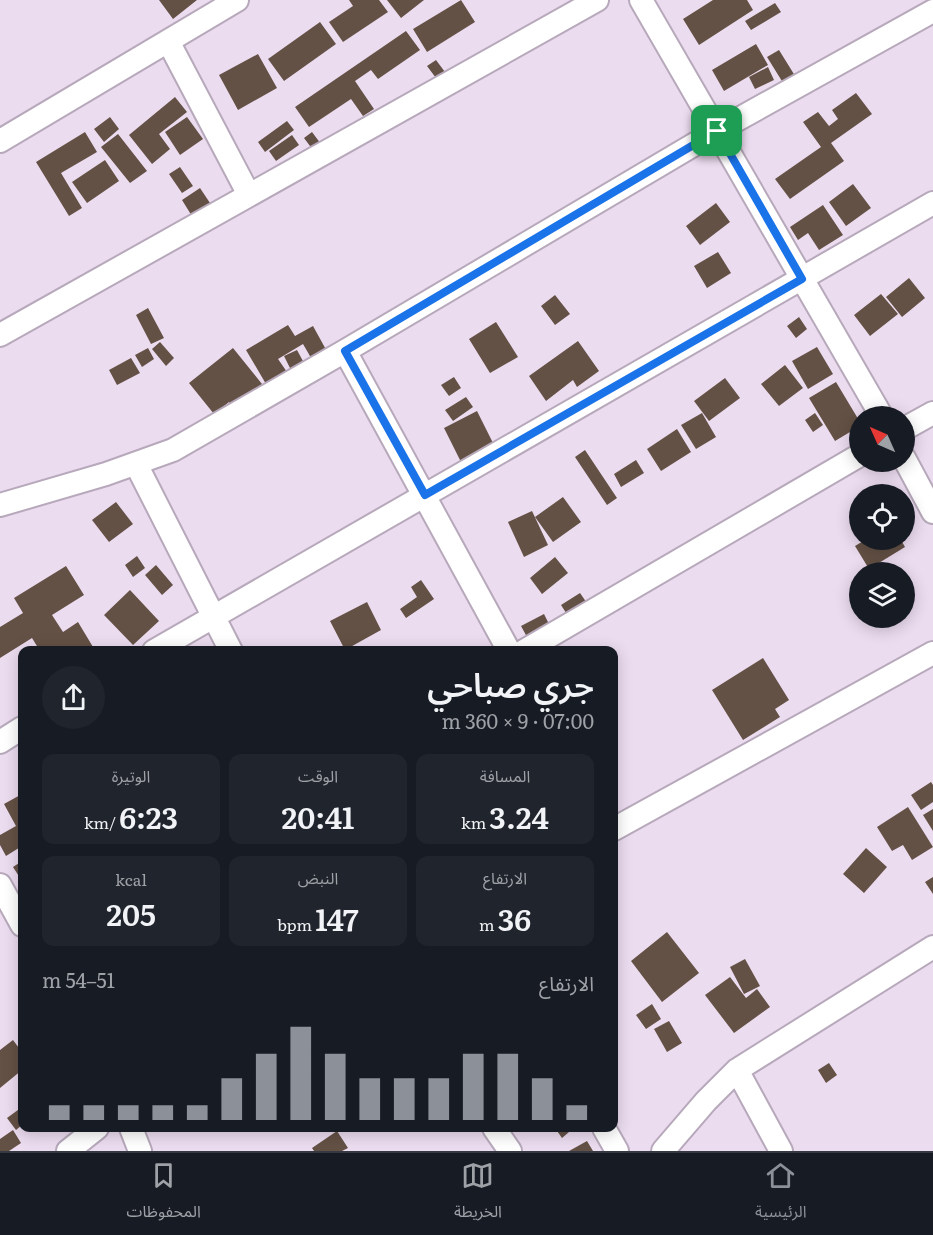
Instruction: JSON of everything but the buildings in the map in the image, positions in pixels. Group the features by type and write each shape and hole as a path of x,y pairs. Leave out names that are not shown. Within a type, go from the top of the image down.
{"street":[{"path":"0,141 237,0"},
{"path":"0,335 597,0"},
{"path":"641,0 876,406"},
{"path":"0,505 136,464 173,450 717,131 933,11"},
{"path":"168,41 249,195"},
{"path":"162,646 933,203"},
{"path":"345,351 506,646"},
{"path":"915,423 933,413"},
{"path":"533,646 849,461"},
{"path":"136,464 228,646"},
{"path":"912,472 933,512"},
{"path":"618,827 933,653"},
{"path":"0,742 18,731"},
{"path":"0,885 18,916"},
{"path":"663,1151 706,1101 737,1070 933,947"},
{"path":"737,1070 781,1151"},
{"path":"68,1151 93,1132"},
{"path":"133,1132 140,1151"},
{"path":"497,1132 510,1151"},
{"path":"605,1132 617,1151"}],"route":[{"path":"717,131 802,279 425,495 345,351 717,131"}]}
